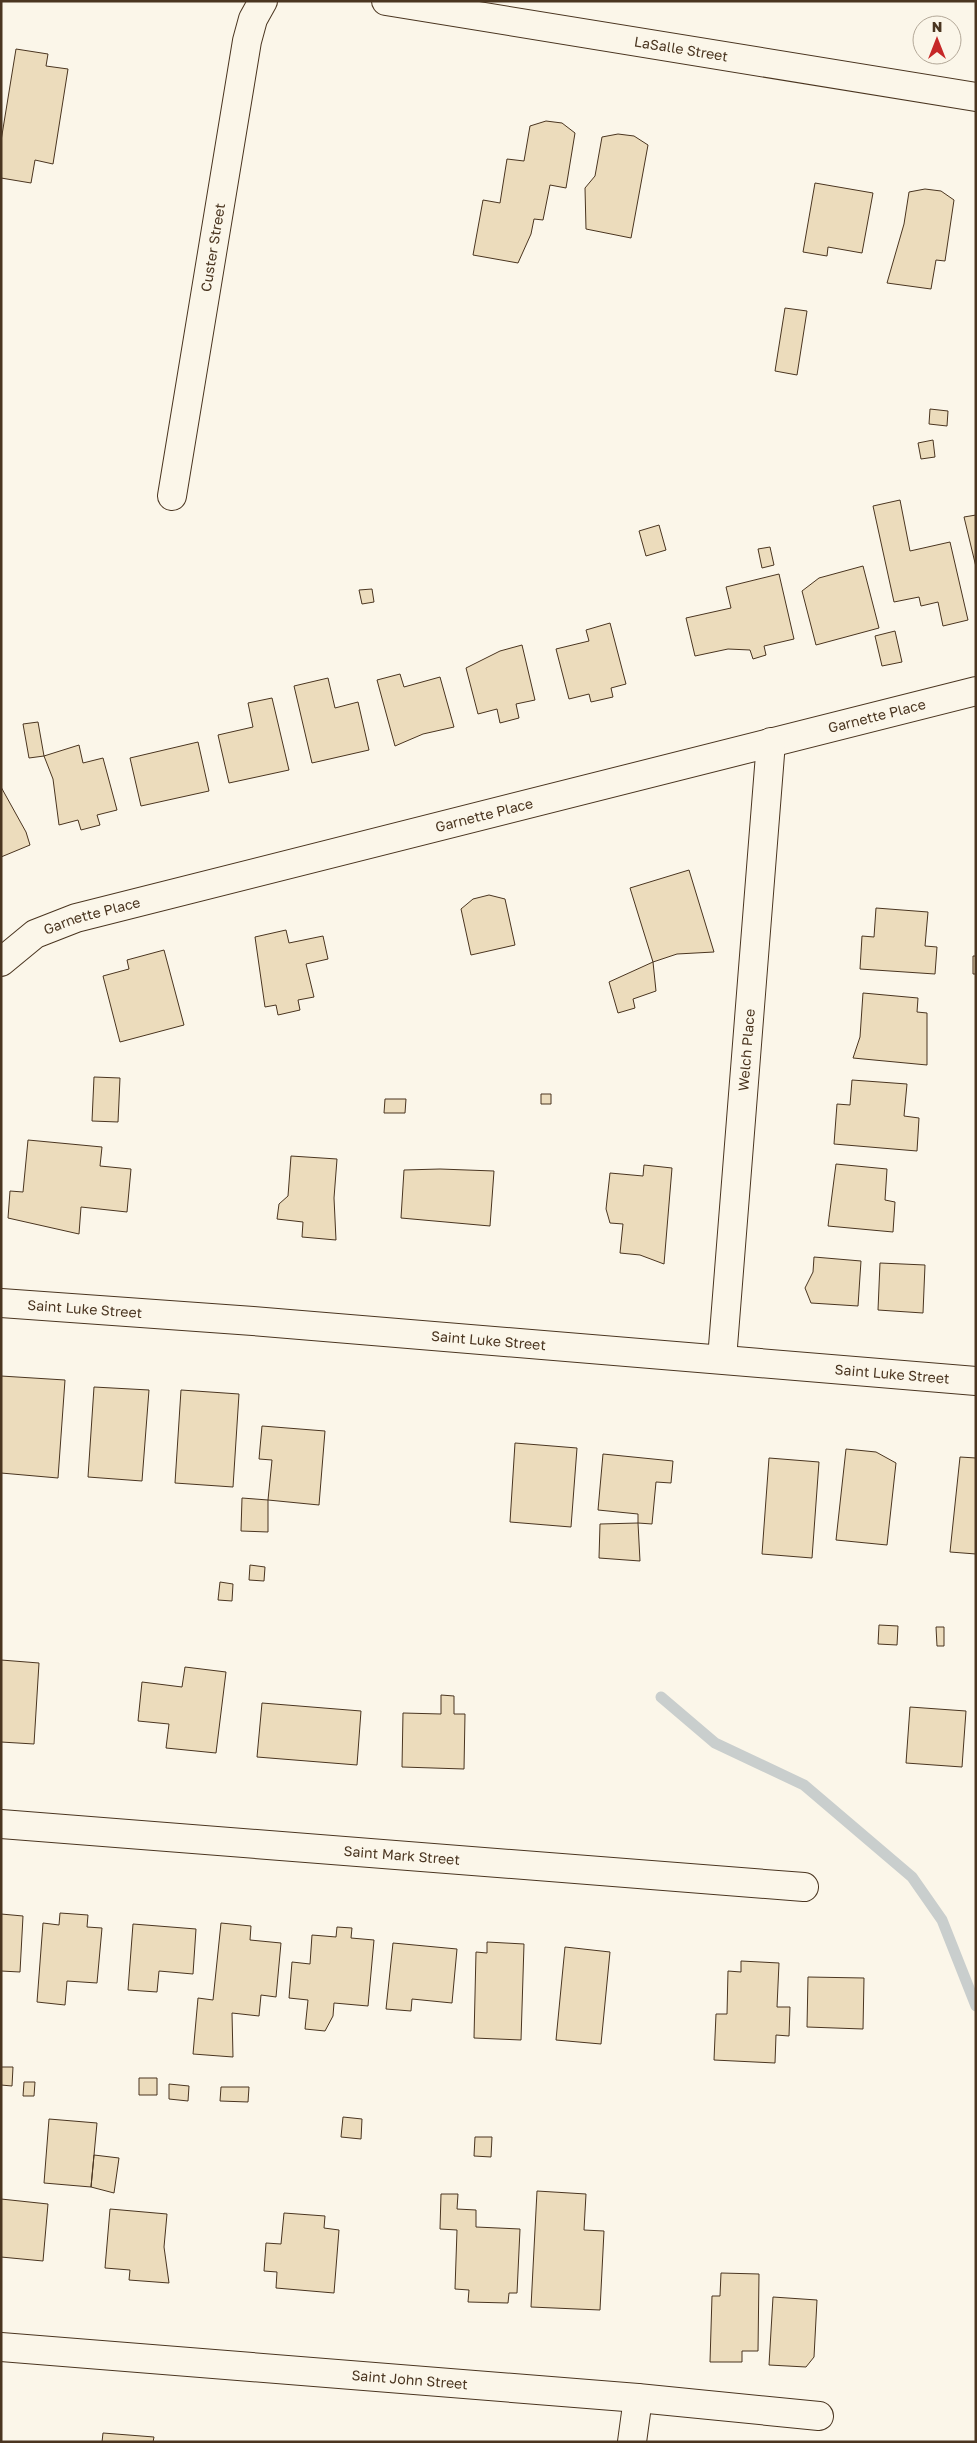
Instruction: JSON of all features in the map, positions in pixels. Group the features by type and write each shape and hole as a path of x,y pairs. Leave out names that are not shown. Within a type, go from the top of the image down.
{"street":[{"name":"Custer Street","path":"172,496 247,41 253,19 263,1"},
{"name":"LaSalle Street","path":"386,1 976,97"},
{"name":"Garnette Place","path":"1,962 35,934 76,918 976,691"},
{"name":"Welch Place","path":"722,1359 771,742"},
{"name":"Saint Luke Street","path":"1,1303 722,1359 976,1381"},
{"name":"Saint Mark Street","path":"1,1824 804,1887"},
{"name":"Saint John Street","path":"1,2347 638,2398 819,2416"},
{"path":"632,2442 638,2398"}],"building":[{"path":"16,49 48,54 46,66 68,69 53,164 35,160 31,183 1,178 1,141"},
{"path":"546,121 562,123 575,133 566,188 550,185 543,220 534,219 531,234 518,263 473,255 483,200 500,203 507,159 524,161 530,126"},
{"path":"618,134 634,136 648,145 631,238 586,229 585,188 595,176 602,137"},
{"path":"815,183 873,193 862,253 828,247 827,256 803,252"},
{"path":"925,189 941,191 954,200 945,261 936,260 931,289 887,283 904,224 909,192"},
{"path":"785,308 807,311 797,375 775,371"},
{"path":"930,409 948,411 947,426 929,424"},
{"path":"933,440 935,457 921,459 918,443"},
{"path":"900,500 910,551 950,542 968,620 943,626 938,602 921,606 919,597 894,602 873,506"},
{"path":"976,515 976,567 964,517"},
{"path":"659,525 666,550 646,556 639,531"},
{"path":"770,547 774,565 762,568 758,549"},
{"path":"863,566 879,628 816,645 802,591 819,578"},
{"path":"779,574 794,639 764,646 766,655 753,659 750,650 728,649 695,656 686,618 731,608 726,587"},
{"path":"372,589 374,602 362,604 359,590"},
{"path":"610,623 626,684 611,688 613,697 591,702 589,694 569,699 556,649 589,641 586,630"},
{"path":"895,631 902,662 882,666 875,636"},
{"path":"522,645 535,700 516,704 519,718 500,723 497,709 478,714 466,668 500,651"},
{"path":"400,674 404,687 440,677 454,727 423,734 395,746 377,680"},
{"path":"328,678 335,708 358,702 369,750 312,763 294,686"},
{"path":"272,698 289,770 229,783 218,735 253,727 248,703"},
{"path":"38,722 44,756 29,758 23,724"},
{"path":"198,742 209,791 141,806 130,758"},
{"path":"79,745 83,763 103,758 117,810 97,815 100,825 81,830 78,820 59,825 53,779 44,756"},
{"path":"1,787 26,832 30,845 1,857"},
{"path":"689,870 714,952 677,954 653,962 630,888"},
{"path":"489,895 505,899 515,945 471,955 461,909 473,899"},
{"path":"876,908 928,912 925,946 937,947 935,974 860,969 862,936 874,937"},
{"path":"286,930 289,943 323,936 328,959 306,964 314,997 298,1000 300,1010 278,1015 276,1005 265,1007 255,937"},
{"path":"164,950 184,1025 120,1042 103,976 129,969 127,960"},
{"path":"973,956 976,956 976,974 973,974"},
{"path":"653,962 656,991 633,999 635,1008 618,1013 609,982"},
{"path":"863,993 918,998 917,1012 927,1013 927,1065 853,1058 860,1037"},
{"path":"94,1077 120,1078 118,1122 92,1121"},
{"path":"852,1080 907,1084 904,1116 919,1118 917,1151 834,1144 837,1104 850,1105"},
{"path":"541,1094 551,1094 551,1104 541,1104"},
{"path":"385,1099 406,1099 405,1113 384,1113"},
{"path":"28,1140 102,1147 100,1166 131,1169 127,1212 81,1207 79,1234 8,1218 10,1191 23,1192"},
{"path":"291,1156 337,1159 334,1198 336,1240 302,1237 303,1222 277,1219 279,1204 288,1196"},
{"path":"836,1164 887,1169 885,1200 895,1202 893,1232 828,1226"},
{"path":"644,1165 672,1168 664,1264 640,1255 620,1253 623,1224 610,1223 606,1209 610,1173 643,1176"},
{"path":"404,1170 494,1171 490,1226 401,1218"},
{"path":"814,1257 861,1261 858,1306 811,1303 805,1288 813,1272"},
{"path":"880,1263 925,1265 923,1313 878,1310"},
{"path":"1,1376 65,1380 58,1478 1,1473"},
{"path":"94,1387 149,1390 142,1481 88,1477"},
{"path":"181,1390 239,1394 233,1487 175,1483"},
{"path":"262,1426 325,1431 319,1505 268,1500 272,1460 259,1459"},
{"path":"515,1443 577,1448 571,1527 510,1522"},
{"path":"846,1449 876,1452 896,1463 887,1545 836,1540"},
{"path":"603,1454 673,1461 671,1483 656,1482 652,1524 638,1523 638,1514 598,1510"},
{"path":"960,1457 976,1458 976,1554 950,1552"},
{"path":"769,1458 819,1462 812,1558 762,1554"},
{"path":"242,1498 268,1500 268,1532 241,1531"},
{"path":"638,1523 640,1561 599,1558 600,1524"},
{"path":"250,1565 265,1567 264,1581 249,1580"},
{"path":"220,1582 233,1584 232,1601 218,1600"},
{"path":"879,1625 898,1626 897,1645 878,1644"},
{"path":"936,1627 944,1627 944,1646 937,1646"},
{"path":"1,1660 39,1663 34,1744 1,1742"},
{"path":"185,1667 226,1672 216,1753 166,1748 169,1724 138,1721 142,1682 182,1687"},
{"path":"441,1695 454,1696 454,1714 465,1714 464,1769 402,1767 403,1713 441,1714"},
{"path":"262,1703 361,1711 357,1765 257,1757"},
{"path":"910,1707 966,1711 962,1767 906,1763"},
{"path":"60,1913 88,1915 87,1927 102,1928 97,1983 67,1981 65,2005 37,2002 43,1923 59,1925"},
{"path":"1,1914 23,1916 20,1972 1,1971"},
{"path":"221,1923 251,1926 250,1940 281,1943 276,1997 261,1995 259,2016 232,2013 233,2057 193,2054 198,1998 213,2000"},
{"path":"133,1924 196,1929 193,1974 159,1971 157,1992 128,1990"},
{"path":"337,1927 352,1928 351,1938 374,1940 368,2006 334,2003 333,2016 325,2031 305,2029 308,2000 289,1998 292,1962 310,1964 312,1935 336,1937"},
{"path":"487,1942 524,1944 521,2040 474,2038 476,1952 487,1953"},
{"path":"393,1943 457,1949 452,2003 412,1999 411,2011 386,2009"},
{"path":"565,1947 610,1952 601,2044 556,2040"},
{"path":"741,1961 779,1963 777,2007 790,2007 789,2036 776,2035 775,2063 714,2060 716,2014 727,2014 728,1971 741,1972"},
{"path":"808,1977 864,1978 863,2029 807,2027"},
{"path":"1,2067 13,2067 12,2086 1,2085"},
{"path":"139,2078 157,2078 157,2095 139,2095"},
{"path":"24,2082 35,2082 34,2096 23,2096"},
{"path":"169,2084 189,2086 188,2101 169,2099"},
{"path":"221,2087 249,2087 248,2102 220,2101"},
{"path":"343,2117 362,2119 361,2139 341,2137"},
{"path":"49,2119 97,2123 91,2187 44,2183"},
{"path":"475,2137 492,2137 491,2157 474,2156"},
{"path":"94,2155 119,2158 114,2193 91,2187"},
{"path":"537,2191 586,2194 584,2230 604,2231 600,2310 531,2307"},
{"path":"441,2194 458,2194 457,2209 476,2210 476,2227 520,2229 517,2293 509,2293 508,2303 468,2302 469,2290 455,2289 457,2230 440,2229"},
{"path":"1,2199 48,2204 43,2261 1,2257"},
{"path":"110,2209 167,2214 164,2247 169,2283 129,2280 130,2270 105,2268"},
{"path":"284,2213 325,2216 324,2228 339,2230 334,2293 276,2288 277,2272 264,2271 266,2243 281,2244"},
{"path":"721,2273 759,2274 758,2351 742,2351 742,2362 710,2362 712,2296 720,2296"},
{"path":"773,2297 817,2300 814,2357 806,2367 769,2365"},
{"path":"103,2433 154,2437 153,2442 102,2442"}],"waterway":[{"path":"661,1697 715,1743 804,1785 912,1877 942,1920 976,2006"}]}
